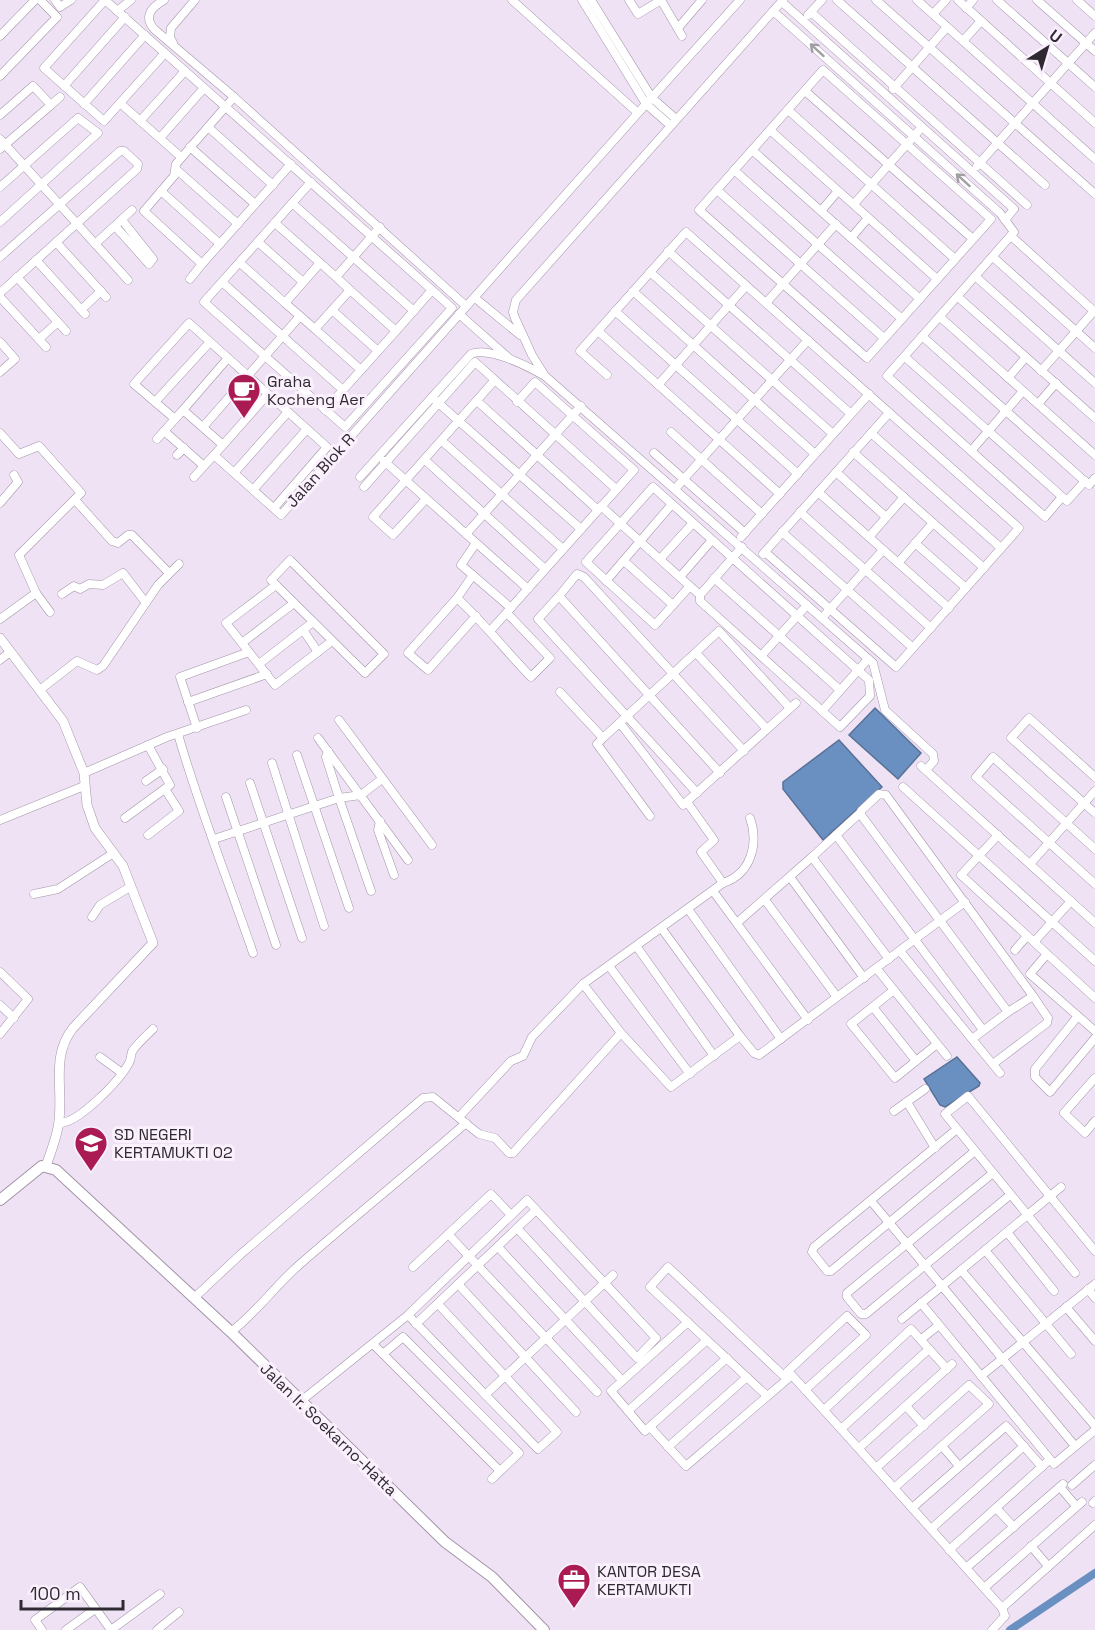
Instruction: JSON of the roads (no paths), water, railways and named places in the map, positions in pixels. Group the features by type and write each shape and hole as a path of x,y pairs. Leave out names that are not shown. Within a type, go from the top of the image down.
{"main road":[{"name":"Jalan Ir. Soekarno-Hatta","path":"46,1166 56,1170 112,1220 231,1332 445,1542 492,1576 544,1630"},
{"path":"0,1200 38,1169 46,1166"}],"street":[{"path":"0,36 35,0"},
{"path":"0,76 57,16 40,0"},
{"path":"55,0 60,7 71,0"},
{"path":"165,53 104,121 44,68 105,0 119,6 125,17 204,88 225,107 311,182 372,236 452,308 345,427 204,303 311,182"},
{"path":"119,6 131,0"},
{"path":"164,0 151,9 149,20 154,29 234,97 466,306"},
{"path":"175,45 170,37 171,28 195,0"},
{"path":"512,0 638,113"},
{"path":"582,0 649,101 673,122"},
{"path":"591,0 649,101"},
{"path":"629,0 638,14 661,0 682,36"},
{"path":"678,28 694,4 702,0"},
{"path":"515,361 459,314 740,0"},
{"path":"803,21 822,0"},
{"path":"837,0 1045,185"},
{"path":"876,0 1095,194"},
{"path":"917,0 1095,159"},
{"path":"933,14 946,0"},
{"path":"958,0 1095,123"},
{"path":"966,8 973,0"},
{"path":"997,0 1095,87"},
{"path":"1037,0 1095,51"},
{"path":"1077,0 1095,16"},
{"path":"545,376 530,351 513,312 516,300 782,1 1014,209 1005,220"},
{"path":"773,11 914,136 1005,220 1014,232 887,376 1045,517 1062,497"},
{"path":"811,12 1027,205"},
{"path":"64,86 125,17"},
{"path":"963,41 981,21"},
{"path":"887,95 947,27"},
{"path":"972,171 1095,33"},
{"path":"84,104 145,35"},
{"path":"823,70 991,219 867,358 699,210 788,110 823,70"},
{"path":"140,121 185,71"},
{"path":"0,115 33,86 51,105"},
{"path":"160,138 204,88"},
{"path":"805,91 973,239"},
{"path":"60,97 2,144 24,165 128,280"},
{"path":"234,97 176,164 177,170 238,224"},
{"path":"120,103 181,157"},
{"path":"788,110 955,259"},
{"path":"0,187 78,118 98,133 96,138 0,222"},
{"path":"208,127 273,185"},
{"path":"854,204 922,127"},
{"path":"770,130 938,279"},
{"path":"190,147 255,204"},
{"path":"752,150 920,299"},
{"path":"0,257 121,151 138,164 137,169 0,293"},
{"path":"190,279 291,165"},
{"path":"177,170 144,211 202,264"},
{"path":"734,170 902,319"},
{"path":"717,190 884,338"},
{"path":"161,191 220,244"},
{"path":"821,211 838,191"},
{"path":"292,203 414,311"},
{"path":"95,244 132,210"},
{"path":"851,238 868,218"},
{"path":"118,223 153,259 149,264 118,223"},
{"path":"275,223 396,331"},
{"path":"766,303 836,225"},
{"path":"336,277 380,227"},
{"path":"607,375 580,351 686,232 746,286 869,394 1019,528 896,667 763,553 889,412"},
{"path":"1011,236 1095,312 1041,370"},
{"path":"36,260 83,312 103,294 56,242"},
{"path":"258,242 303,282"},
{"path":"668,252 851,414"},
{"path":"993,257 1095,348"},
{"path":"240,263 361,370"},
{"path":"285,303 320,263"},
{"path":"650,272 833,434"},
{"path":"975,276 1095,383"},
{"path":"17,277 66,331"},
{"path":"222,282 343,390"},
{"path":"658,385 746,286"},
{"path":"315,329 350,290"},
{"path":"325,410 432,290"},
{"path":"633,291 815,454"},
{"path":"0,297 46,346"},
{"path":"475,297 523,336"},
{"path":"958,297 1095,418"},
{"path":"332,310 378,351"},
{"path":"615,311 798,474"},
{"name":"Jalan Blok R","path":"214,455 281,514 459,314"},
{"path":"202,427 300,316"},
{"path":"940,317 1095,455"},
{"path":"39,339 58,322"},
{"path":"175,419 134,384 189,323 327,447 274,508"},
{"path":"598,331 780,494"},
{"path":"922,336 1089,485 1095,478"},
{"path":"675,489 808,340"},
{"path":"0,342 15,359 0,372"},
{"path":"155,402 210,342"},
{"path":"360,477 471,354 478,351 515,361 545,376 868,659 877,674 881,702 885,710 933,754 934,761 923,768 1095,922"},
{"path":"515,361 530,351"},
{"path":"905,357 1067,501 1085,481"},
{"path":"1008,378 1026,357"},
{"path":"157,439 228,358"},
{"path":"364,487 475,362 616,489"},
{"path":"426,499 393,535 373,517 494,381"},
{"path":"491,630 634,470 535,382 517,402"},
{"path":"1038,404 1056,383"},
{"path":"971,451 1023,391"},
{"path":"194,477 268,394"},
{"path":"654,453 743,535 869,394"},
{"path":"432,397 581,529"},
{"path":"477,401 700,595"},
{"path":"466,534 581,406"},
{"path":"183,410 223,445"},
{"path":"234,472 288,412"},
{"path":"254,490 307,429"},
{"path":"164,430 204,466"},
{"path":"671,432 762,514"},
{"path":"0,433 20,454 37,446 41,447 80,491 81,495 76,501 19,555 36,593 50,612"},
{"path":"871,433 1001,548"},
{"path":"442,441 563,549"},
{"path":"177,455 184,448"},
{"path":"853,452 984,568"},
{"path":"378,456 528,589"},
{"path":"424,460 545,569"},
{"path":"836,472 886,517"},
{"path":"0,503 18,482 14,475"},
{"path":"690,586 655,625 586,562 653,487 693,522 732,558 869,680 870,696 842,727 700,601 700,595 714,578 732,558 742,548"},
{"path":"818,492 949,608"},
{"path":"869,537 904,497"},
{"path":"76,501 112,541 118,543 128,534 132,535 169,573"},
{"path":"606,581 672,504"},
{"path":"800,512 931,628"},
{"path":"660,559 693,522"},
{"path":"898,563 933,523"},
{"path":"782,532 913,648"},
{"path":"680,577 712,540"},
{"path":"457,598 491,630 495,640 531,677 550,658 509,610 461,565 461,561 476,543"},
{"path":"915,543 966,588"},
{"path":"822,618 883,550"},
{"path":"290,560 384,654 365,673 294,603 271,580 290,560"},
{"path":"624,561 673,605"},
{"path":"41,689 77,661 100,669 146,603 169,573 179,564"},
{"path":"62,594 74,586 80,589 89,584 103,585 123,573 146,603"},
{"path":"697,793 538,619 577,574 581,574 744,751"},
{"path":"473,575 457,598 408,653 428,670 476,616"},
{"path":"714,578 840,690"},
{"path":"276,585 226,623 275,685 332,641"},
{"path":"0,619 36,593"},
{"path":"559,596 720,773"},
{"path":"242,643 294,603"},
{"path":"761,656 807,605"},
{"path":"259,664 313,622"},
{"path":"303,630 318,652"},
{"path":"620,723 682,805 793,705 719,631 597,744 650,816"},
{"path":"0,638 41,689 63,721 84,773 84,786 96,828 112,855 123,866 150,931 153,945 74,1028 64,1042 59,1057 59,1123 46,1166"},
{"path":"0,660 10,652"},
{"path":"196,728 181,675 249,652"},
{"path":"696,653 767,729"},
{"path":"822,711 868,659"},
{"path":"188,702 267,674"},
{"path":"560,692 603,738"},
{"path":"84,773 171,736 246,710"},
{"path":"1095,777 1029,718 1011,738 1095,813"},
{"path":"339,720 432,845"},
{"path":"171,736 214,839 253,953"},
{"path":"318,738 408,860"},
{"path":"125,818 170,785 148,745"},
{"path":"328,751 326,757 371,891"},
{"path":"297,754 349,908"},
{"path":"1095,849 993,757 976,777 1095,884"},
{"path":"272,763 324,926"},
{"path":"146,781 163,769"},
{"path":"214,839 339,798 361,795 382,779"},
{"path":"250,783 302,938"},
{"path":"0,820 84,786"},
{"path":"903,788 1095,961"},
{"path":"148,835 179,811 165,789"},
{"path":"1030,864 1095,791"},
{"path":"738,922 765,900 879,794 886,795 1048,1018 1047,1023 993,1064"},
{"path":"226,797 276,945"},
{"path":"687,802 714,840 700,852 723,883"},
{"path":"860,813 1008,1012"},
{"path":"231,1332 253,1315 271,1290 298,1265 463,1120 511,1061 523,1056 529,1041 583,984 723,883 740,874 752,855 754,830 750,818"},
{"path":"380,821 378,830 394,875"},
{"path":"836,835 983,1030"},
{"path":"998,835 961,875 1095,998"},
{"path":"34,894 58,889 112,855"},
{"path":"812,857 889,959"},
{"path":"790,877 864,978"},
{"path":"92,917 100,905 130,887"},
{"path":"713,891 808,1020"},
{"path":"765,900 837,997"},
{"path":"1015,950 1052,922 1071,901"},
{"path":"662,929 740,1036 757,1055 808,1020 965,902"},
{"path":"688,909 781,1039"},
{"path":"637,947 714,1056"},
{"path":"900,951 1000,1073"},
{"path":"1047,954 1030,974 1093,1027"},
{"path":"609,966 690,1074"},
{"path":"877,969 947,1056"},
{"path":"0,972 27,999 0,1034"},
{"path":"583,984 621,1033 671,1087 740,1036"},
{"path":"894,990 852,1024 895,1078 937,1044"},
{"path":"972,1039 1033,996"},
{"path":"0,1005 14,1018"},
{"path":"873,1007 916,1061"},
{"path":"1078,1016 1035,1069 1035,1077 1050,1092 1095,1038"},
{"path":"59,1123 66,1123 76,1118 122,1072 130,1062 131,1053 153,1029"},
{"path":"194,1298 241,1254 423,1098 433,1097 479,1134 495,1138 507,1151 513,1153 621,1033"},
{"path":"100,1057 112,1063 122,1072"},
{"path":"1095,1078 1064,1113 1085,1133 1095,1121"},
{"path":"894,1111 925,1089"},
{"path":"1075,1273 945,1114 968,1096 1095,1251"},
{"path":"907,1102 935,1148"},
{"path":"957,1129 814,1247 812,1252 827,1271 831,1271 975,1151"},
{"path":"993,1173 847,1293 847,1297 861,1314 866,1314 1010,1194"},
{"path":"902,1319 1061,1187"},
{"path":"412,1267 491,1194 511,1215"},
{"path":"301,1401 408,1315 527,1200 656,1338 637,1358 517,1228"},
{"path":"871,1201 1075,1446"},
{"path":"416,1324 536,1210"},
{"path":"1007,1232 1054,1291"},
{"path":"448,1234 597,1392"},
{"path":"498,1247 618,1376"},
{"path":"985,1250 1071,1354"},
{"path":"766,1395 650,1287 668,1267 805,1390 1002,1608 1005,1616 992,1630"},
{"path":"921,1303 1054,1464 1095,1428 1024,1341 960,1270"},
{"path":"485,1395 613,1275"},
{"path":"458,1284 576,1412"},
{"path":"981,1376 1092,1287 1095,1298"},
{"path":"408,1315 538,1449 557,1432 438,1304"},
{"path":"1066,1307 1095,1341"},
{"path":"790,1377 788,1371 847,1316 866,1335 805,1390"},
{"path":"688,1322 611,1391 645,1431 727,1358"},
{"path":"924,1337 939,1325"},
{"path":"824,1410 911,1329 950,1367 859,1448"},
{"path":"383,1354 403,1337 519,1453 492,1479"},
{"path":"628,1411 707,1340"},
{"path":"373,1344 500,1471"},
{"path":"841,1428 929,1349"},
{"path":"668,1447 747,1377"},
{"path":"650,1427 686,1466 766,1395 790,1377"},
{"path":"876,1468 969,1385 989,1404 894,1488"},
{"path":"906,1406 924,1426"},
{"path":"912,1508 1006,1426 1044,1465 950,1550"},
{"path":"942,1446 959,1466"},
{"path":"931,1529 1024,1446"},
{"path":"966,1568 1065,1485 1095,1465"},
{"path":"984,1588 1079,1504 1065,1485"},
{"path":"996,1508 1014,1527"},
{"path":"1002,1608 1095,1525"},
{"path":"1031,1546 1048,1566"},
{"path":"42,1630 35,1620 80,1587 111,1630 160,1594"},
{"path":"66,1630 95,1609"},
{"path":"157,1630 179,1612"}],"water":[{"path":"875,708 921,753 898,779 849,735"},
{"path":"839,740 882,787 823,840 783,789 783,782"},
{"path":"957,1057 980,1083 979,1086 945,1107 940,1105 924,1079"}],"waterway":[{"path":"1010,1630 1095,1573"}],"place":[{"name":"Graha Kocheng Aer","path":"244,419"},
{"name":"SD NEGERI KERTAMUKTI 02","path":"91,1172"},
{"name":"KANTOR DESA KERTAMUKTI","path":"574,1609"}]}
